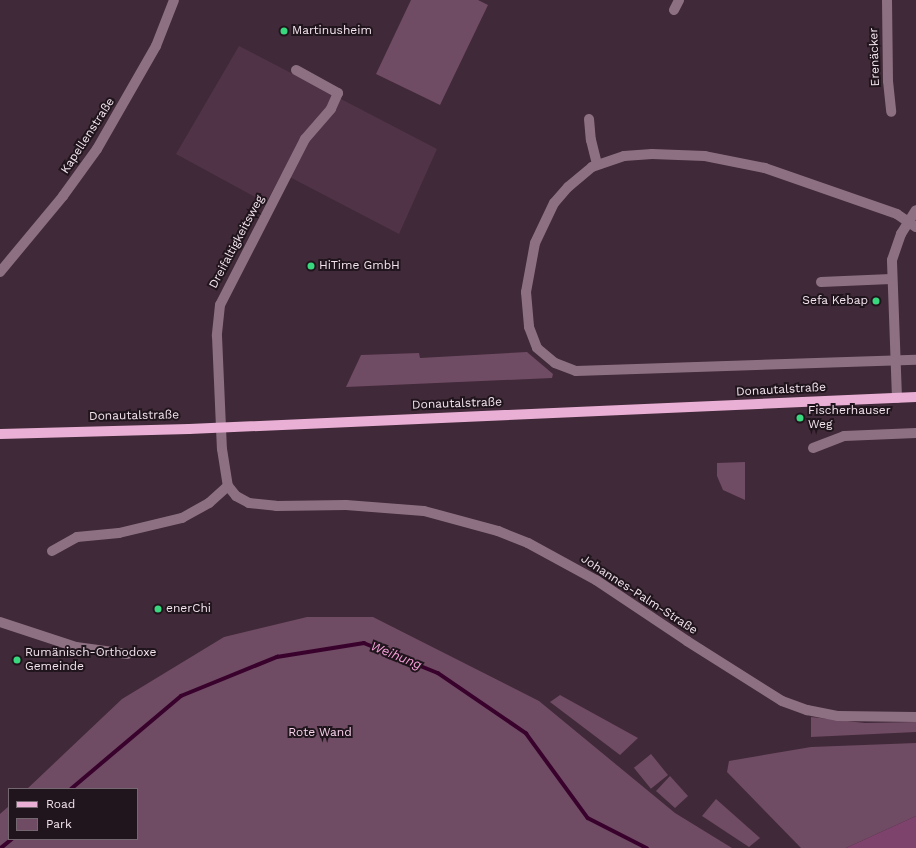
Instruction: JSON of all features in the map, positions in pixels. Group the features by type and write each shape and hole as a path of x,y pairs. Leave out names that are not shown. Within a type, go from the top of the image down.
{"main road":[{"name":"Donautalstraße","path":"0,434 221,427 916,397"}],"street":[{"name":"Kapellenstraße","path":"0,272 86,165 120,112 156,46 174,0"},
{"path":"674,10 679,0"},
{"name":"Erenäcker","path":"886,0 888,82 891,112"},
{"name":"Dreifaltigkeitsweg","path":"221,427 217,330 222,299 305,138 331,109 338,93 296,70"},
{"path":"590,119 591,140 597,164"},
{"path":"912,223 765,168 732,161 652,154 624,156 597,164 568,187 543,222 530,261 526,292 529,327 537,348 555,363 576,370 916,360"},
{"path":"897,398 891,279 892,260 912,223 916,210"},
{"path":"821,282 891,279"},
{"path":"52,551 77,536 119,533 182,518 209,503 228,486 224,468 221,427"},
{"path":"813,448 844,436 916,433"},
{"name":"Johannes-Palm-Straße","path":"228,486 236,496 249,504 279,506 346,505 424,511 498,531 528,543 596,580 765,692 807,710 838,716 916,717"},
{"path":"0,622 76,648 128,654"}],"shaded area":[{"path":"239,46 437,149 399,234 282,173 266,203 176,154"},
{"path":"916,816 916,848 846,848"}],"green space":[{"path":"411,0 478,0 488,5 440,105 376,74"},
{"path":"527,352 553,374 552,378 346,387 361,355 419,353 420,358"},
{"path":"745,462 745,500 723,490 717,476 717,463"},
{"name":"Rote Wand","path":"307,617 373,617 539,701 675,813 732,848 0,848 0,814 8,807 8,840 138,840 138,788 28,788 122,699 224,637"},
{"path":"560,695 638,738 620,755 550,702"},
{"path":"811,717 865,723 916,722 916,732 811,737"},
{"path":"916,743 916,816 846,848 801,848 727,772 729,761 811,747"},
{"path":"651,754 668,775 651,789 634,768"},
{"path":"670,776 688,796 675,808 656,791"},
{"path":"716,799 760,838 749,847 702,816"}],"waterway":[{"name":"Weihung","path":"72,788 181,696 277,657 364,643 438,673 526,733 588,818 647,848"},
{"name":"Weihung","path":"1,848 11,840"}],"place":[{"name":"Martinusheim","path":"284,31"},
{"name":"HiTime GmbH","path":"311,266"},
{"name":"Sefa Kebap","path":"876,301"},
{"name":"Fischerhauser Weg","path":"800,418"},
{"name":"enerChi","path":"158,609"},
{"name":"Rumänisch-Orthodoxe Gemeinde","path":"17,660"}]}
